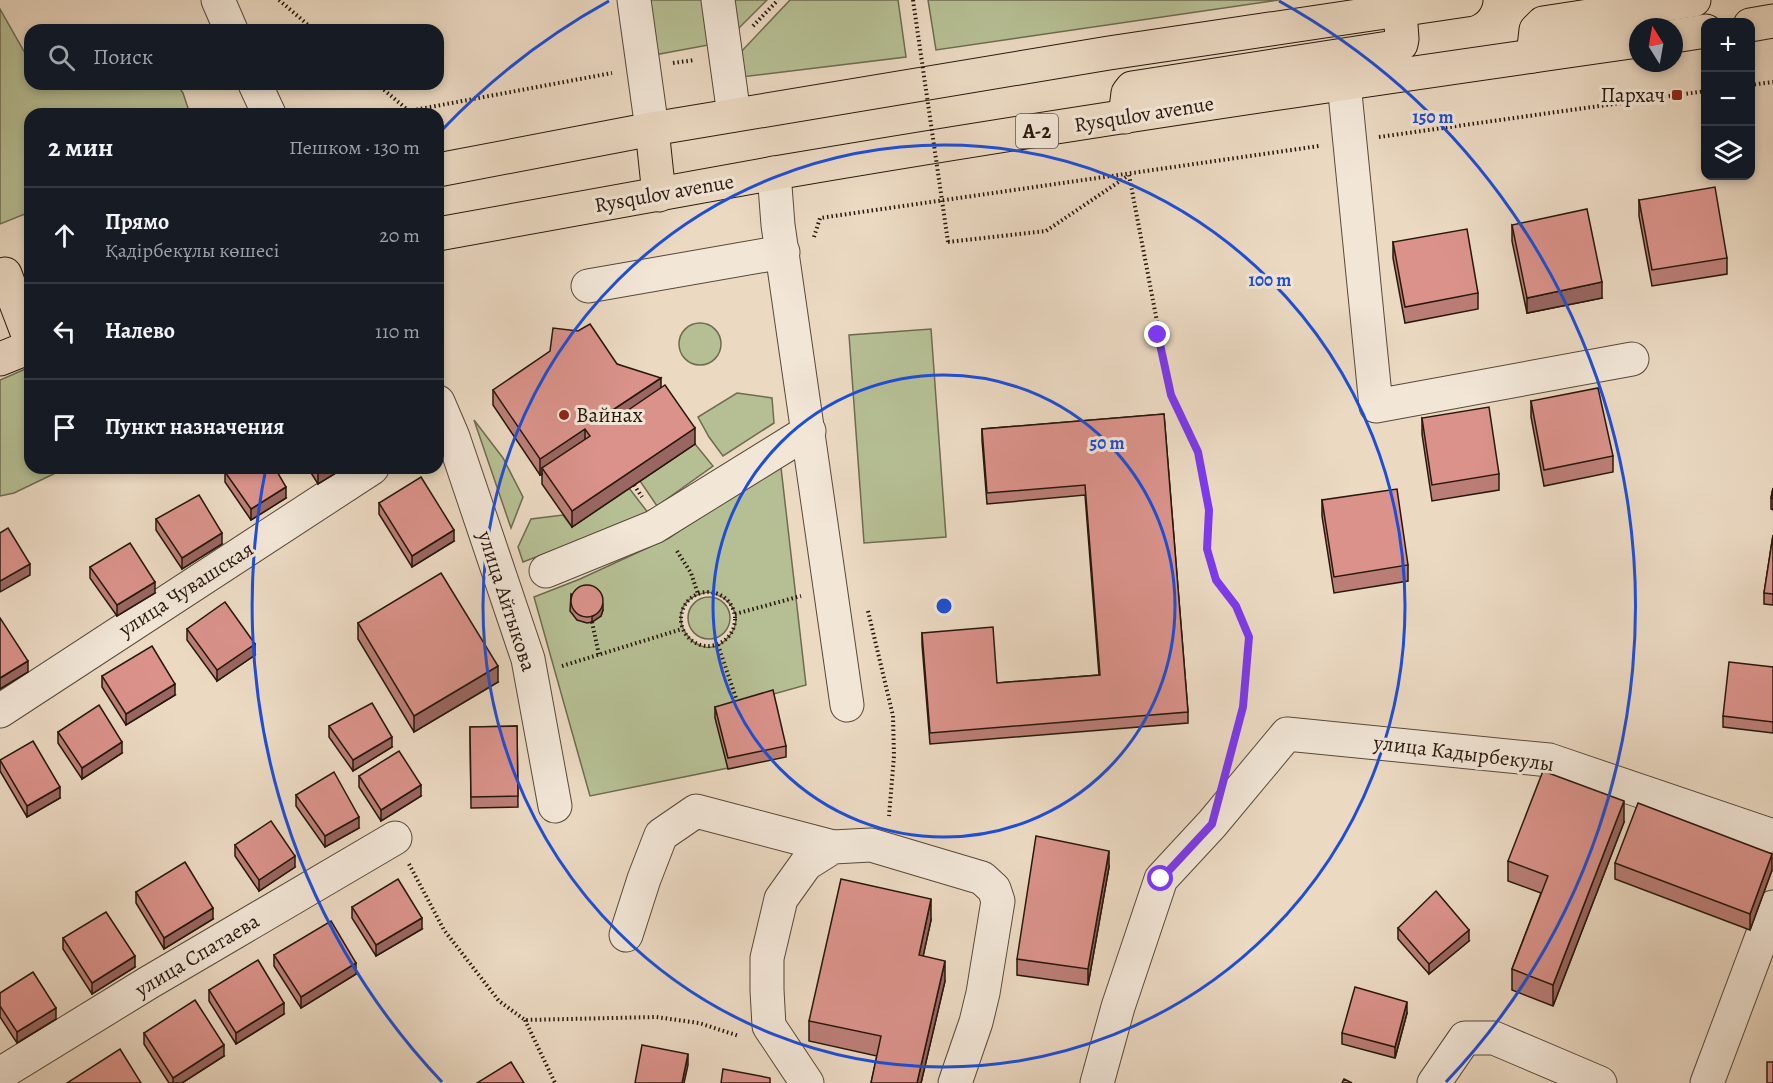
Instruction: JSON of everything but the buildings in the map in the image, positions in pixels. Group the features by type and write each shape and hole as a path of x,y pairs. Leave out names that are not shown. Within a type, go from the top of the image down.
{"main road":[{"path":"444,169 652,129 1109,53 1466,0"},
{"path":"1533,56 1536,30 1543,23 1694,0"},
{"path":"1125,117 1128,93 1132,88 1395,47 1401,44 1402,39 1400,10"},
{"path":"1755,24 1773,21"},
{"path":"1683,35 1701,32"},
{"name":"Rysqulov avenue","path":"444,233 774,173 1344,83 1629,42"},
{"path":"652,129 659,195"},
{"path":"12,272 24,317"},
{"path":"0,359 24,349"}],"street":[{"path":"218,0 228,24"},
{"path":"634,0 652,129"},
{"path":"718,0 734,115"},
{"path":"1344,83 1376,406 1632,359"},
{"path":"258,90 265,108"},
{"path":"774,173 778,225 798,250 809,431 847,705"},
{"path":"588,286 798,250"},
{"name":"улица Айтыкова","path":"444,425 528,659 555,806"},
{"path":"546,571 660,523 809,431"},
{"name":"улица Чувашская","path":"0,711 363,474"},
{"name":"улица Кадырбекулы","path":"1097,1083 1118,1007 1161,879 1212,824 1287,734 1549,760 1773,836"},
{"path":"626,935 661,835 696,811 833,847 871,845 982,878 994,889 998,901 983,993 976,1022 955,1083"},
{"name":"улица Спатаева","path":"0,1074 147,983 395,838"},
{"path":"807,1083 769,1026 767,958 781,899 806,864 833,847"},
{"path":"1707,1083 1773,907"},
{"path":"1434,1083 1465,1038 1494,1038 1600,1083"}],"path":[{"path":"279,0 307,24"},
{"path":"425,108 726,55 778,0"},
{"path":"913,0 948,242 1046,231 1129,175"},
{"path":"1755,84 1773,82"},
{"path":"384,90 405,108"},
{"path":"798,250 814,236 820,218 1701,92"},
{"path":"1129,175 1171,395 1198,452 1209,510 1207,549 1216,580 1236,606 1249,637 1243,707 1232,749"},
{"path":"660,523 691,573 698,594"},
{"path":"735,614 831,587"},
{"path":"708,592 725,598 732,605 735,614 732,632 718,645 709,647 693,643 682,629 681,612 691,598 698,594 708,592"},
{"path":"592,622 599,654"},
{"path":"554,668 682,629"},
{"path":"718,645 740,710"},
{"path":"395,838 444,930 499,1001 525,1020 555,1083"},
{"path":"525,1020 656,1017 699,1023 783,1049"}],"green space":[{"path":"646,0 708,0 714,44 654,55"},
{"path":"727,0 767,0 732,35"},
{"path":"790,0 898,0 906,57 741,77 739,54"},
{"path":"928,0 1279,0 936,50"},
{"path":"0,9 24,51 24,90 181,90 188,108 24,108 24,214 0,224"},
{"path":"700,323 708,324 715,329 720,336 720,352 715,359 708,364 700,365 692,364 685,359 680,352 679,344 680,336 685,329 692,324"},
{"path":"931,329 946,537 864,543 849,335"},
{"path":"24,370 24,474 54,474 14,493 0,496 0,380"},
{"path":"737,393 772,398 774,423 723,456 698,417"},
{"path":"474,420 503,458 523,497 511,528"},
{"path":"695,444 713,466 657,506 640,481"},
{"path":"780,459 806,685 738,704 728,768 590,796 534,597 580,579 669,538","holes":["708,592 728,602 736,620 730,635 718,645 706,647 694,642 686,633 681,621 682,609 691,599"]},
{"path":"629,488 649,514 523,562 518,547 531,519 563,515 572,527"},
{"path":"709,597 717,598 724,603 729,610 729,626 724,633 717,638 709,639 701,638 694,633 689,626 688,618 689,610 694,603 701,598"}],"place":[{"name":"Пархач","path":"1677,95"},
{"name":"Вайнах","path":"564,415"}],"route":[{"path":"1158,335 1171,395 1198,452 1209,510 1207,549 1216,580 1236,606 1249,637 1243,707 1212,824 1161,879"}]}
